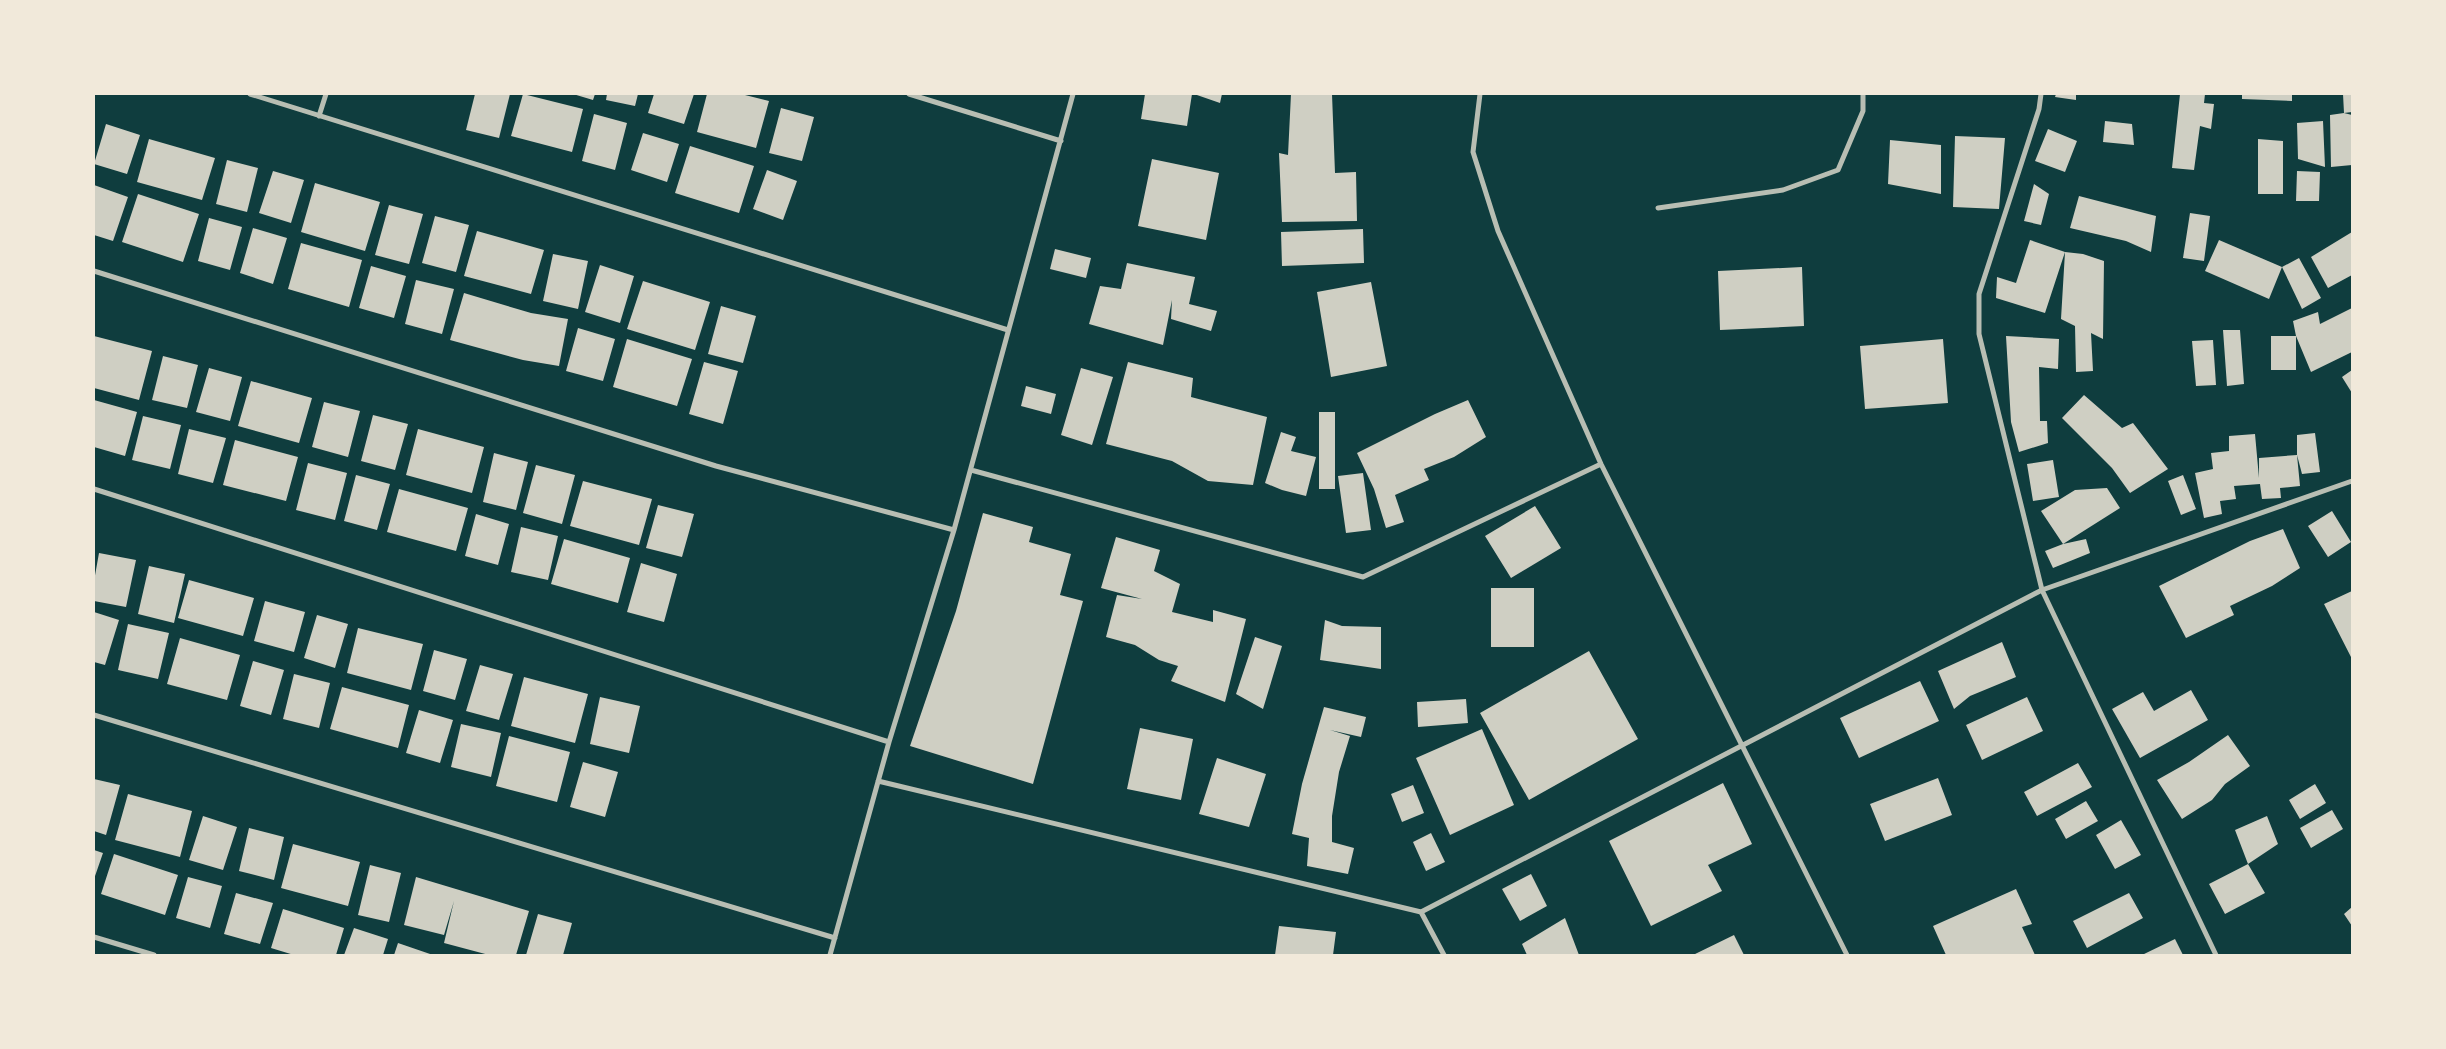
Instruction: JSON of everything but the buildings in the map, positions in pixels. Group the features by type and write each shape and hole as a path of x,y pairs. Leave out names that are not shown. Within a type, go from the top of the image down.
{"street":[{"path":"250,94 1008,330"},
{"path":"319,116 326,94"},
{"path":"909,94 1061,141"},
{"path":"830,955 889,742 971,470 1073,94"},
{"path":"1480,94 1473,152 1498,231 1600,464 1847,955"},
{"path":"1658,208 1783,190 1838,170 1863,111 1863,94"},
{"path":"2041,94 2039,109 1979,294 1979,334 2042,590 2216,955"},
{"path":"94,271 716,466 954,530"},
{"path":"971,470 1363,577 1600,464"},
{"path":"878,781 1421,912 2042,590 2352,481"},
{"path":"94,489 889,742"},
{"path":"94,715 835,938"},
{"path":"1421,912 1444,955"},
{"path":"94,937 154,955"}]}
